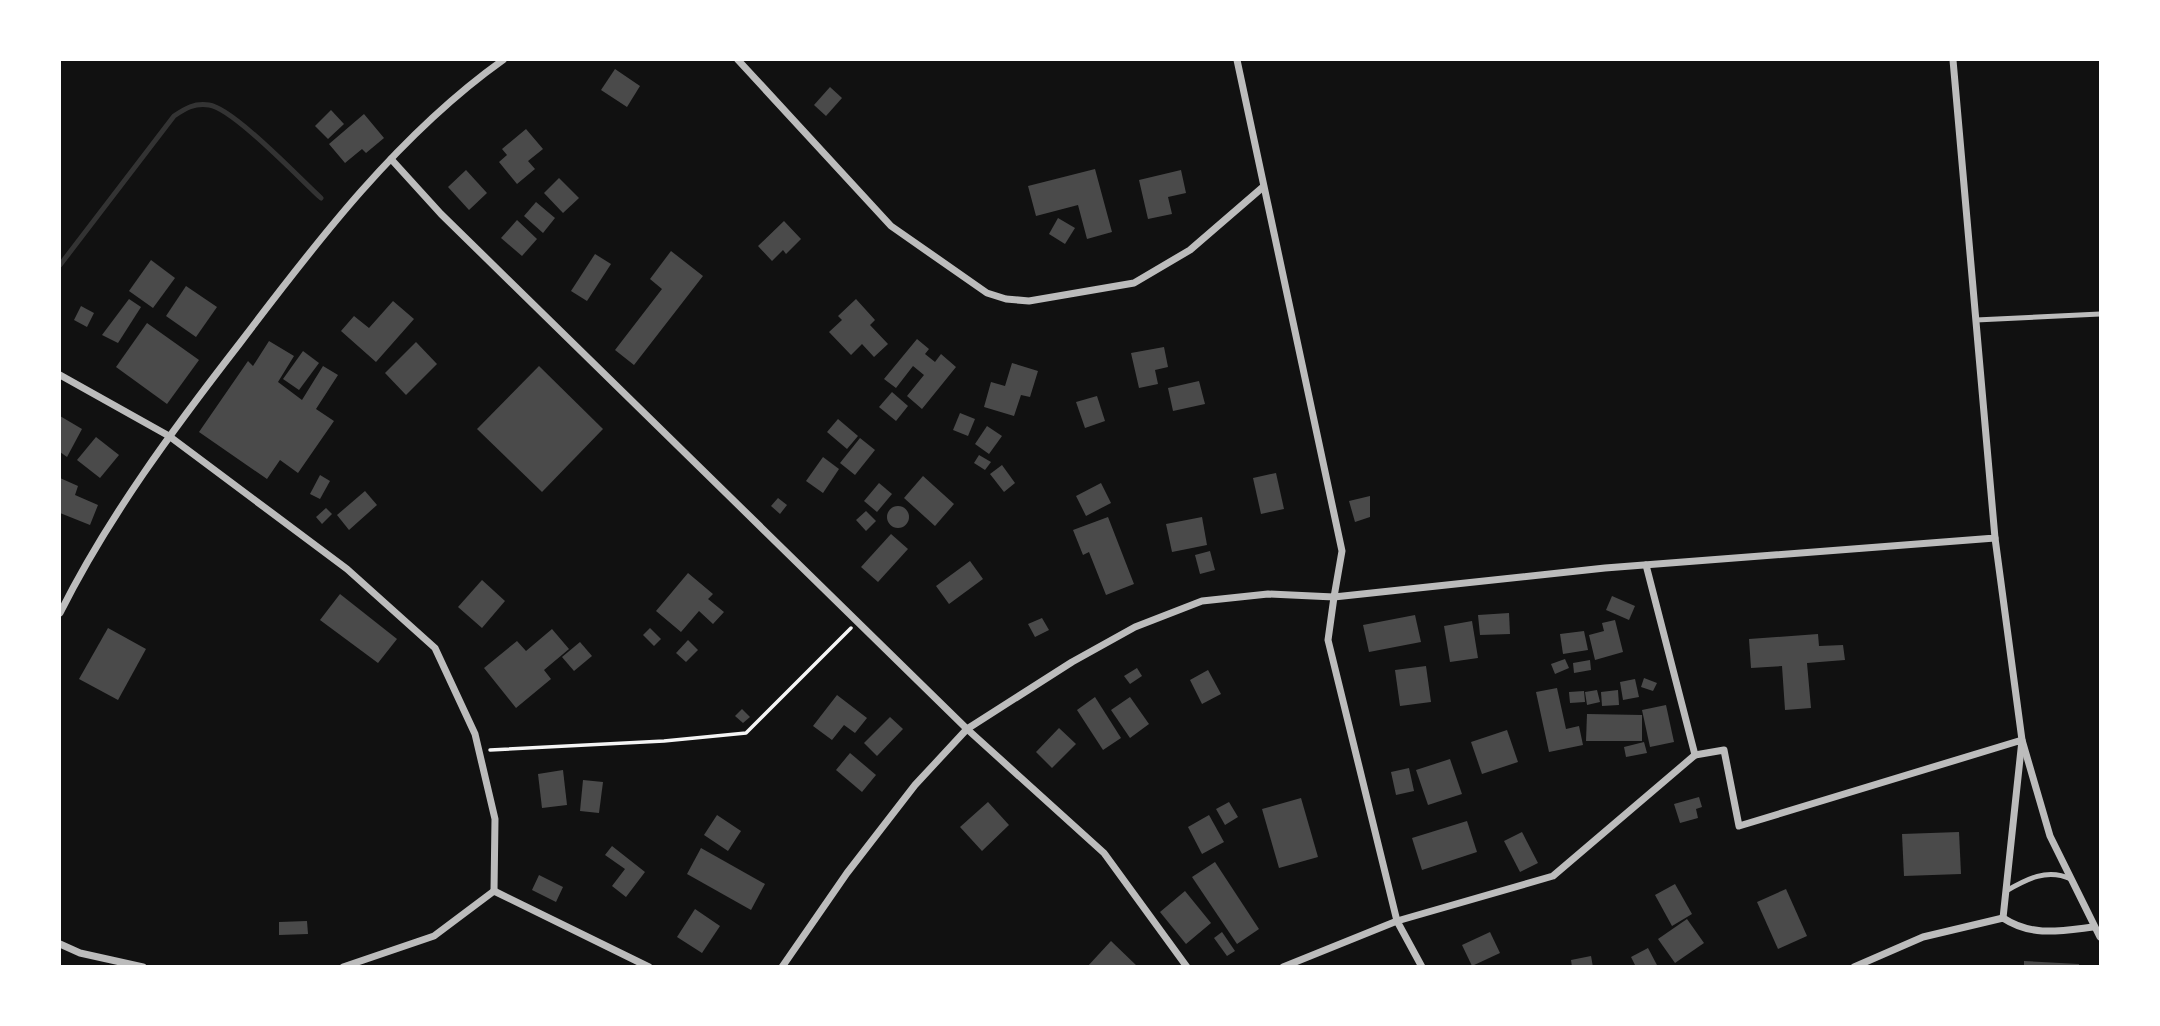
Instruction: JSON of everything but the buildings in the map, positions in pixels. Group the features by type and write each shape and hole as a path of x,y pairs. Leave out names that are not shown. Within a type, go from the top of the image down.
{"street":[{"path":"60,613 169,436 289,278 391,159 467,85 503,60"},
{"path":"738,60 891,226 987,293 1006,299 1029,300 1134,283 1190,250 1263,187"},
{"path":"1237,60 1342,551 1328,640 1397,921 1422,967"},
{"path":"1953,60 1995,538 2022,740 2050,836 2093,926 2101,937"},
{"path":"391,159 451,223 857,622 967,729 1104,853 1187,967"},
{"path":"60,374 169,436 346,569 435,648 475,734 479,750 495,819 494,891"},
{"path":"782,967 847,873 907,796 967,729 1072,662 1135,627 1202,601 1268,594 1334,597 1646,565 1995,538"},
{"path":"1646,565 1695,755"},
{"path":"1283,967 1397,921 1553,876 1695,755 1724,750 1738,826 2022,740"},
{"path":"2003,918 2022,740"},
{"path":"343,967 434,936 494,891"},
{"path":"494,891 649,967"},
{"path":"1854,967 1923,937 2003,918 2017,928 2035,932 2093,926"},
{"path":"60,944 80,953 143,967"}],"lane":[{"path":"1976,320 2101,314"},
{"path":"2006,891 2028,878 2046,873 2071,879"}],"path":[{"path":"479,750 664,741 746,733 857,622"}],"waterway":[{"path":"60,265 174,116 194,105 209,105 234,118 321,198"}]}
